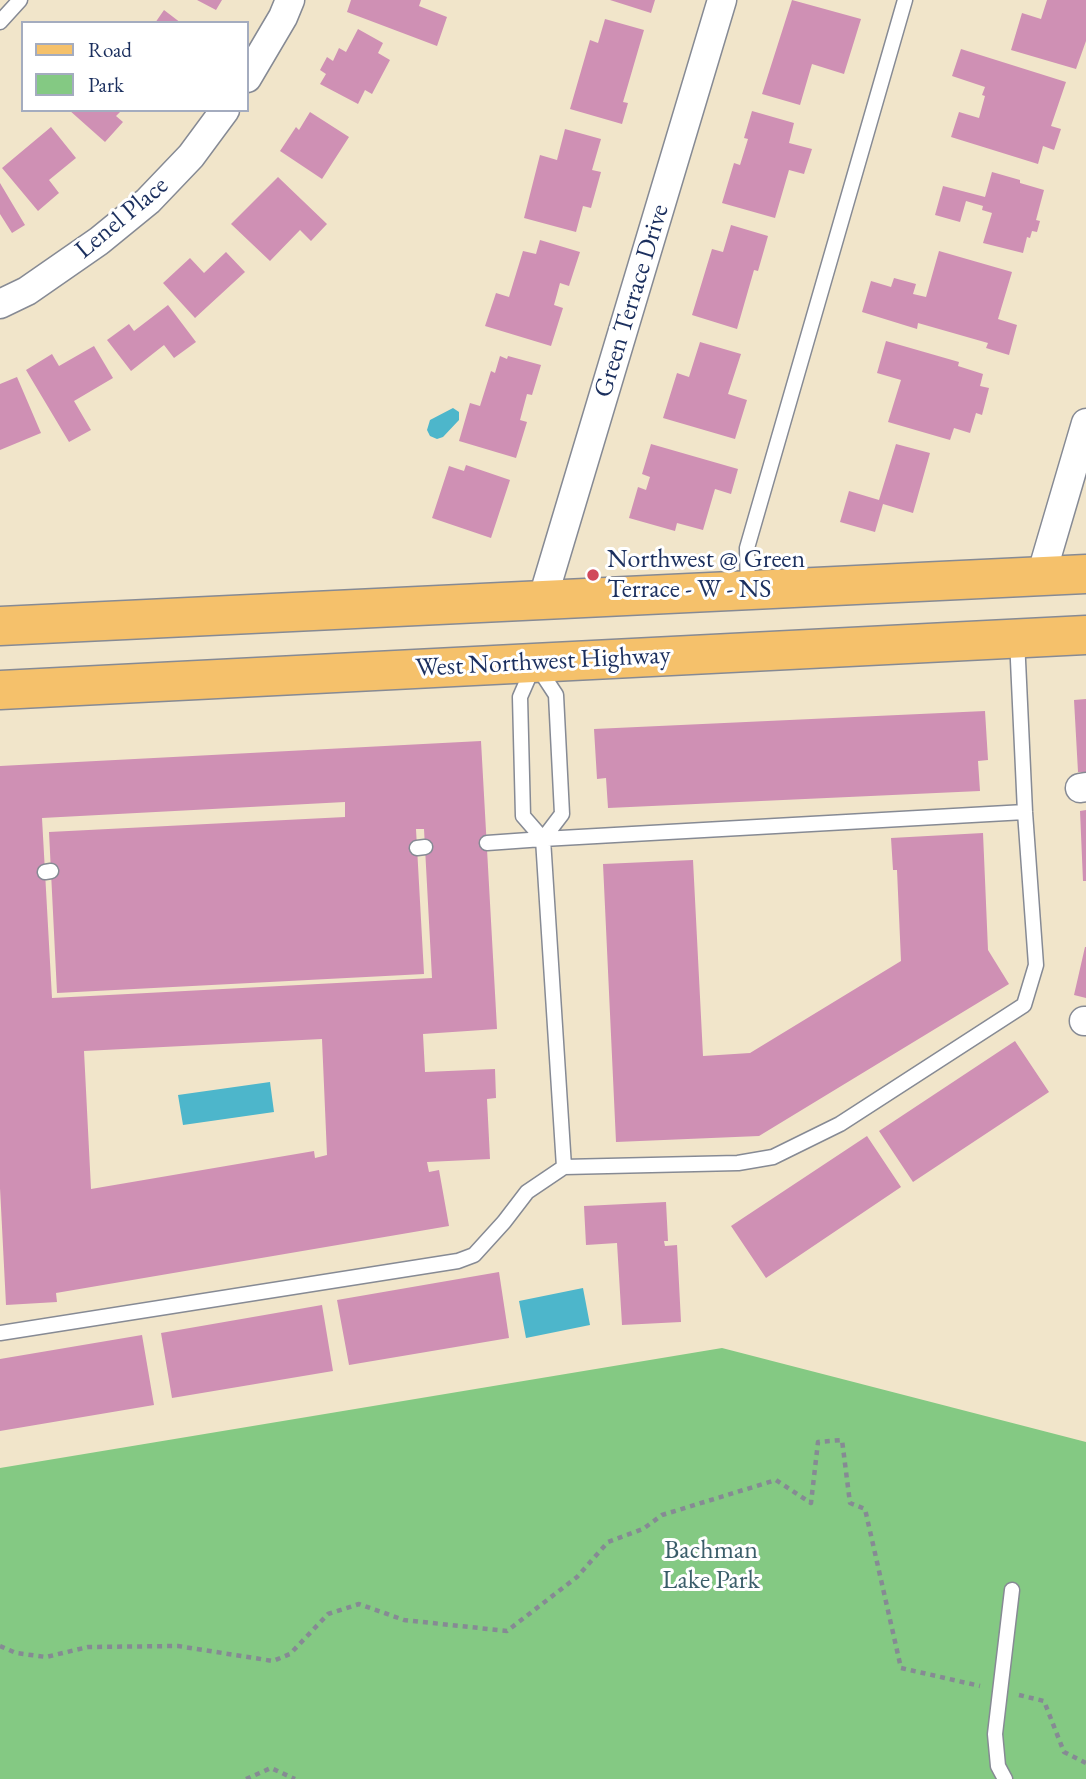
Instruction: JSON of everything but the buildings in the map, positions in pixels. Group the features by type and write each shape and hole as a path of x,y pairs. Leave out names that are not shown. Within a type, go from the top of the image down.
{"main road":[{"path":"0,626 1086,574"},
{"path":"1030,638 1041,576"},
{"path":"535,662 542,601"},
{"name":"West Northwest Highway","path":"0,690 1086,635"}],"street":[{"path":"248,76 290,0"},
{"name":"Green Terrace Drive","path":"542,601 722,0"},
{"name":"Lenel Place","path":"0,304 48,277 99,241 148,201 191,156 224,112"},
{"path":"1041,576 1086,423"}],"lane":[{"path":"0,22 20,0"},
{"path":"748,591 747,548 905,0"},
{"path":"0,1333 458,1261 474,1255 527,1192 564,1167 738,1163 773,1157 840,1124 1024,1005 1036,965 1025,812 1030,638"},
{"path":"535,662 556,695 557,708 562,814 544,839"},
{"path":"535,662 520,697 523,816 544,839 564,1167"},
{"path":"487,844 1025,812"},
{"path":"1005,1779 999,1766 995,1734 1012,1590"}],"path":[{"path":"0,1646 16,1653 46,1657 88,1647 178,1646 273,1661 290,1654 328,1615 359,1604 404,1620 508,1631 577,1577 608,1542 643,1529 662,1515 776,1480 811,1503 818,1442 842,1440 850,1503 865,1509 901,1668 1044,1701 1064,1752 1086,1763"},
{"path":"246,1779 271,1768 295,1779"}],"green space":[{"name":"Bachman Lake Park","path":"722,1348 1086,1442 1086,1779 0,1779 0,1468"}],"water":[{"path":"453,408 459,412 459,420 443,437 437,439 430,436 427,430 430,420"},
{"path":"270,1082 274,1112 183,1125 178,1095"},
{"path":"583,1288 590,1325 526,1338 519,1301"}],"place":[{"name":"Northwest @ Green Terrace - W - NS","path":"593,575"}]}
